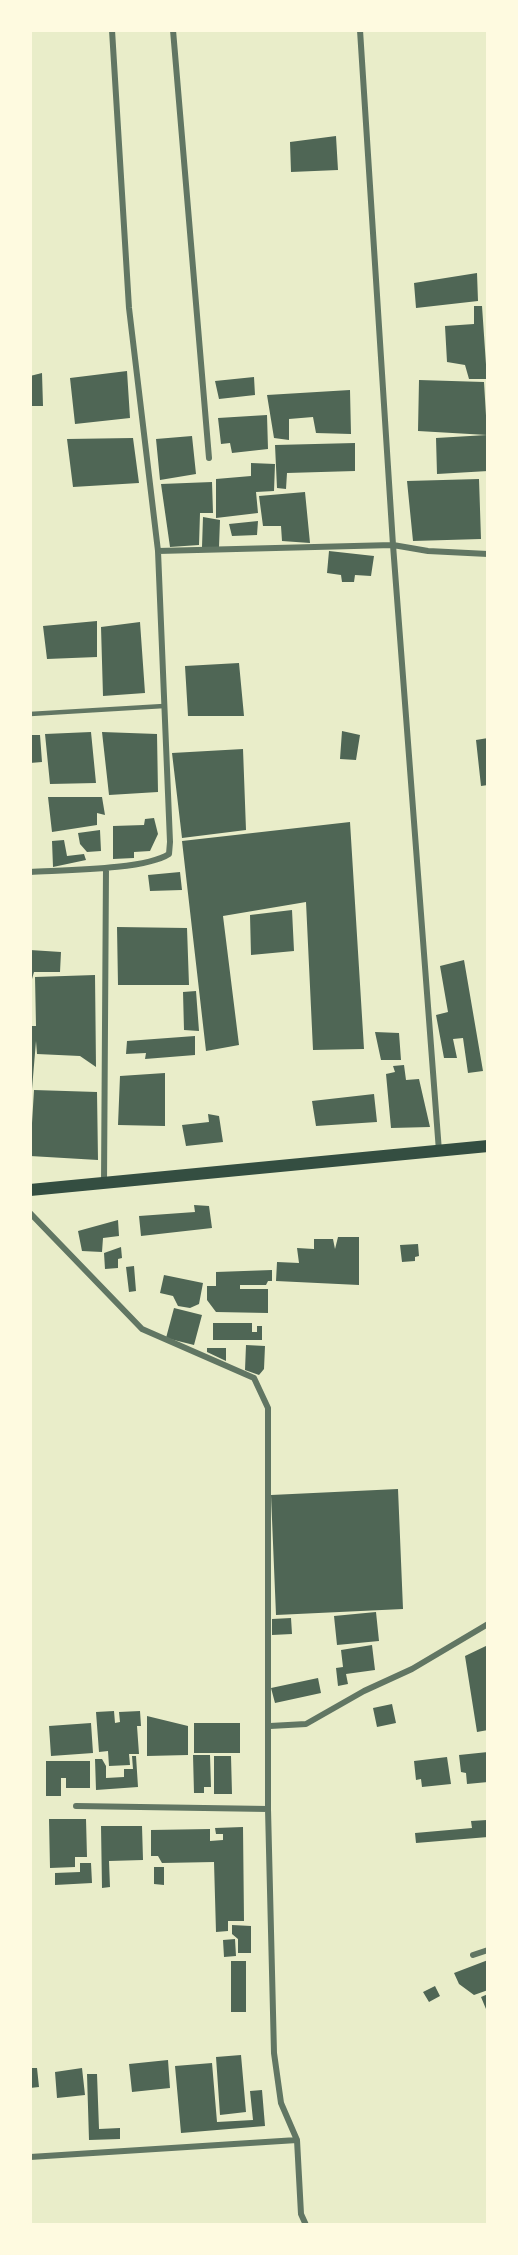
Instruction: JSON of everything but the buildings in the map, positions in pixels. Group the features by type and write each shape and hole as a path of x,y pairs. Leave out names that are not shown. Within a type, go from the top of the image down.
{"main road":[{"path":"30,1190 488,1146"}],"street":[{"path":"30,872 106,868 160,860 169,854 158,551 129,308 112,30"},
{"path":"173,30 209,458"},
{"path":"360,30 393,545 439,1151"},
{"path":"158,551 393,545 428,551 488,554"},
{"path":"104,1183 106,868"},
{"path":"30,1213 142,1329 254,1378 268,1408 270,1726 268,1809 274,2053 281,2103 297,2140 301,2214 306,2225"},
{"path":"270,1726 306,1724 364,1691 412,1669 488,1624"},
{"path":"76,1806 268,1809"},
{"path":"473,1954 488,1950"},
{"path":"30,2157 297,2140"}],"lane":[{"path":"30,714 164,706"}]}
